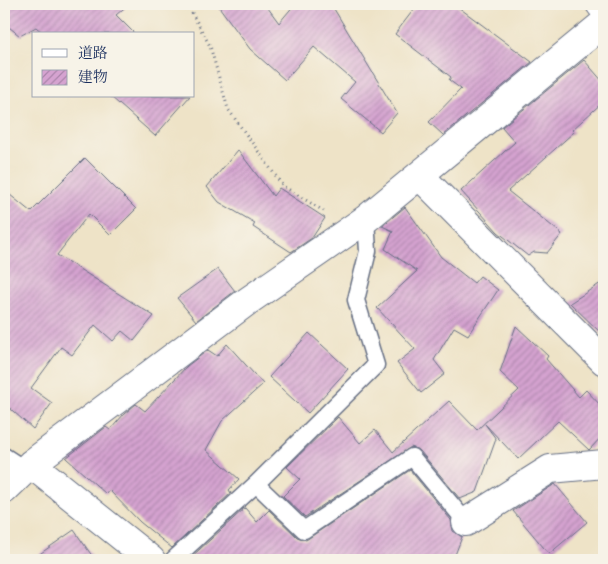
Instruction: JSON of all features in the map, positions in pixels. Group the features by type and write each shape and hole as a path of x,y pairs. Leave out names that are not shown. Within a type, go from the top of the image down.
{"main road":[{"path":"600,4 604,9"},
{"path":"4,490 20,463 360,223 420,176 604,23"},
{"path":"420,176 604,361"},
{"path":"20,463 145,558"},
{"path":"466,522 550,469 604,464"}],"lane":[{"path":"173,560 256,484 376,365 356,300 368,251 360,223"},
{"path":"256,484 304,530 412,457 466,522"}],"path":[{"path":"187,4 210,46 228,109 282,186 360,223"}],"building":[{"path":"4,4 129,4 116,15 133,32 42,32 36,27 20,36 4,23"},
{"path":"217,4 265,4 279,23 295,4 331,4 397,113 381,132 341,99 355,82 314,47 285,80 250,49"},
{"path":"418,4 454,4 532,62 443,135 429,122 461,89 449,80 451,77 395,34"},
{"path":"584,60 604,83 604,101 572,130 574,132 508,191 562,234 547,253 534,252 528,256 498,232 461,191 515,142 502,127"},
{"path":"112,98 188,98 155,136"},
{"path":"238,150 273,196 279,188 325,218 312,238 291,252 253,227 255,223 219,202 207,187"},
{"path":"85,158 136,209 110,235 89,214 57,255 154,316 134,341 122,331 113,341 95,325 72,355 61,347 31,388 52,403 33,429 4,403 4,190 31,212"},
{"path":"405,207 441,257 474,283 480,276 498,290 468,335 454,327 434,360 445,374 421,393 397,363 415,349 377,308 417,271 385,249 393,231 382,226"},
{"path":"218,269 235,291 196,321 177,298"},
{"path":"604,281 604,336 570,303"},
{"path":"516,326 548,356 546,359 579,397 586,390 604,409 604,434 589,450 558,421 518,459 485,424 496,439 477,492 460,499 420,451 411,447 305,517 283,496 300,479 287,467 338,417 360,443 375,430 393,452 449,401 477,430 519,390 500,372"},
{"path":"309,333 348,369 308,413 269,377"},
{"path":"227,344 263,384 222,421 206,450 239,479 229,490 231,493 172,548 140,522 109,490 106,494 66,458 106,427 110,430 136,404 145,411 187,366 208,350 217,356"},
{"path":"410,470 451,520 453,531 462,537 453,560 188,560 245,508 257,522 269,510 297,537 306,540"},
{"path":"555,484 587,522 549,554 513,511"},
{"path":"74,530 95,560 31,560"}]}
